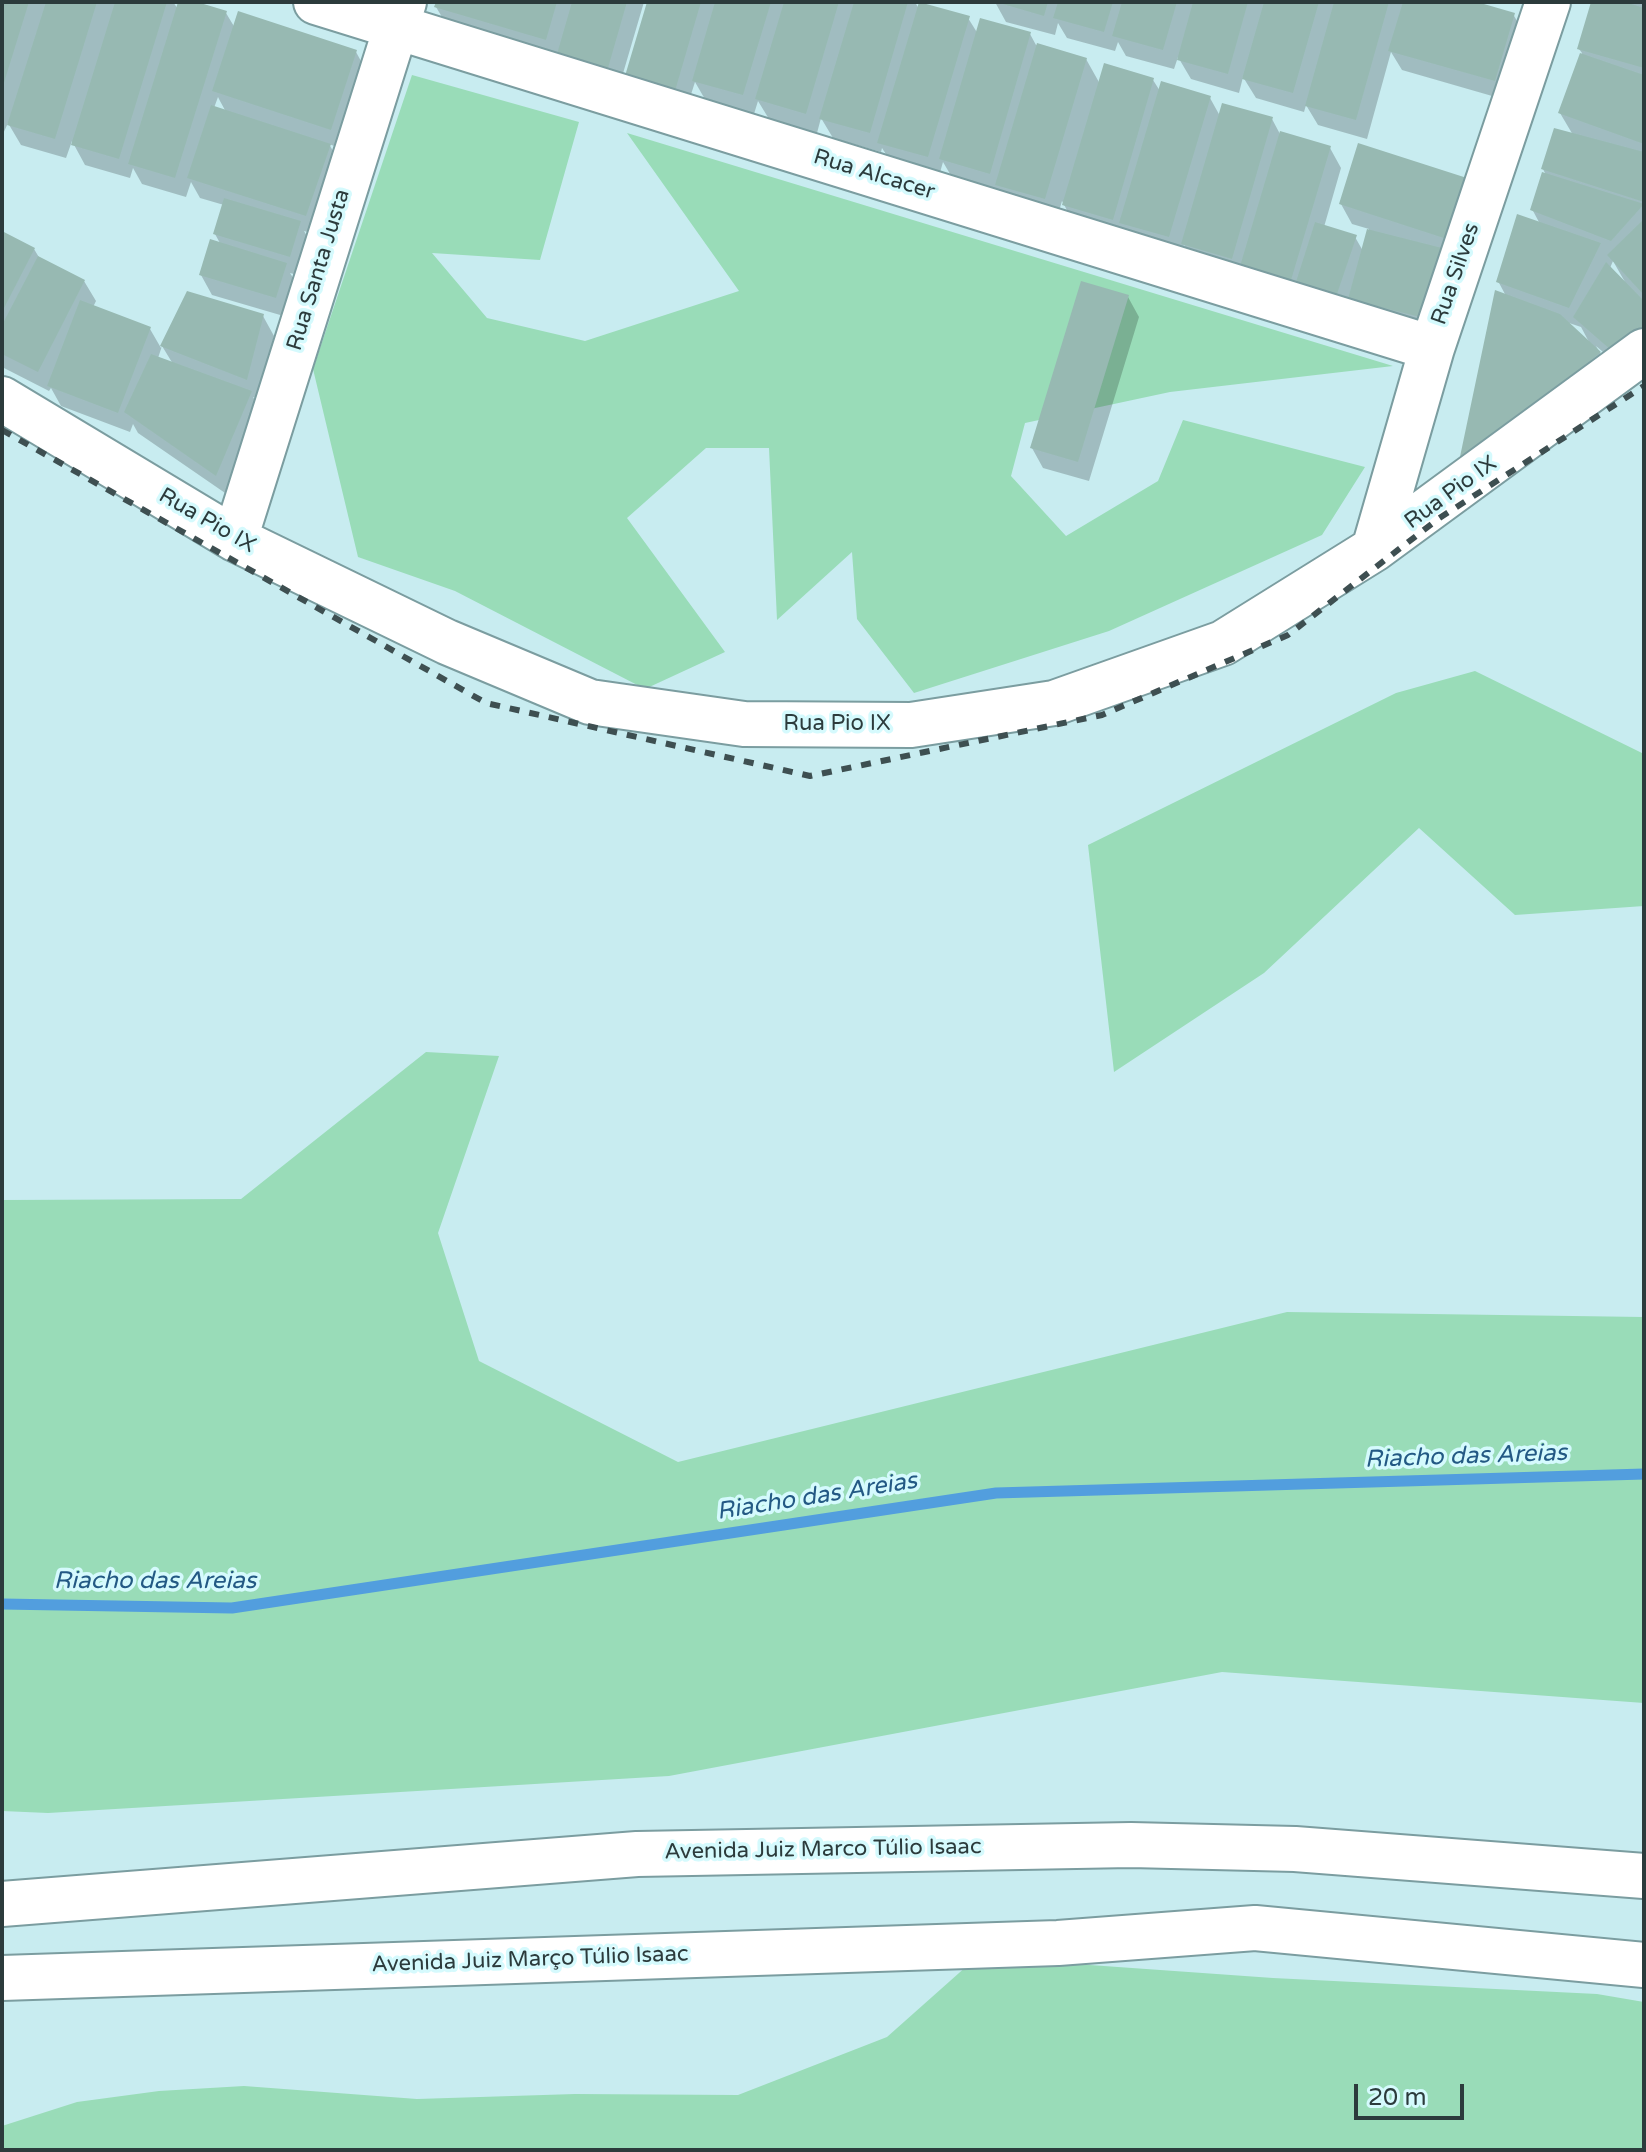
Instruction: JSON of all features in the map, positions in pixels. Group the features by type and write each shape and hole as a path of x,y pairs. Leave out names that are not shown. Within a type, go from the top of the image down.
{"street":[{"name":"Rua Alcacer","path":"316,2 400,14 1432,348"},
{"name":"Rua Silves","path":"1374,549 1432,348 1548,2"},
{"name":"Rua Santa Justa","path":"235,539 400,14"},
{"name":"Rua Pio IX","path":"2,399 235,539 447,642 590,702 744,724 911,725 1054,703 1223,643 1374,549 1644,351"},
{"name":"Avenida Juiz Marco Túlio Isaac","path":"2,1904 637,1854 1131,1845 1295,1849 1644,1876"},
{"name":"Avenida Juiz Março Túlio Isaac","path":"2,1978 1058,1943 1255,1928 1644,1965"}],"green space":[{"path":"412,75 579,122 540,260 432,253 487,318 585,341 739,291 627,133 1393,366 1170,392 1025,423 1011,476 1066,536 1158,481 1183,420 1365,467 1322,535 1109,631 914,693 857,619 852,552 777,620 769,448 706,448 627,518 725,652 645,689 455,591 358,557 313,369"},
{"path":"1475,671 1644,754 1644,906 1515,915 1419,828 1264,973 1114,1072 1088,845 1396,693"},
{"path":"426,1052 499,1056 438,1233 479,1361 678,1462 1287,1312 1644,1317 1644,1703 1222,1672 669,1776 48,1813 2,1811 2,1200 241,1199"},
{"path":"977,1957 1273,1978 1597,1994 1644,2002 1644,2150 2,2150 2,2126 77,2102 159,2091 244,2086 417,2099 575,2094 738,2095 887,2037"}],"building":[{"path":"2,2 29,2 3,86 2,86"},
{"path":"46,2 97,2 55,139 7,125"},
{"path":"115,2 167,2 119,159 71,145"},
{"path":"178,2 197,2 227,11 175,178 128,164"},
{"path":"436,2 557,2 546,40 434,7"},
{"path":"572,2 627,2 608,68 557,54"},
{"path":"647,2 701,2 675,91 625,76"},
{"path":"715,2 771,2 743,95 692,81"},
{"path":"784,2 839,2 806,114 755,99"},
{"path":"854,2 908,2 870,133 819,119"},
{"path":"919,2 970,16 928,157 877,143"},
{"path":"996,2 1048,2 1044,16"},
{"path":"1058,2 1113,2 1104,32 1053,18"},
{"path":"1122,2 1177,2 1163,50 1112,36"},
{"path":"1193,2 1248,2 1228,74 1177,60"},
{"path":"1264,2 1319,2 1293,93 1242,79"},
{"path":"1334,2 1389,2 1356,120 1305,106"},
{"path":"1403,2 1477,2 1515,13 1495,81 1388,51"},
{"path":"1591,2 1625,2 1644,8 1644,68 1577,49"},
{"path":"238,11 357,50 331,130 212,91"},
{"path":"980,18 1031,32 990,174 939,159"},
{"path":"1037,43 1087,58 1045,199 995,185"},
{"path":"1580,53 1644,75 1644,144 1558,113"},
{"path":"1104,63 1154,78 1113,220 1062,205"},
{"path":"1161,81 1211,96 1169,237 1119,223"},
{"path":"1222,103 1273,117 1232,259 1181,244"},
{"path":"211,105 331,144 306,216 187,178"},
{"path":"1554,128 1644,152 1644,202 1541,169"},
{"path":"1280,131 1331,146 1289,287 1238,273"},
{"path":"1358,143 1470,179 1450,240 1339,204"},
{"path":"1542,172 1644,204 1611,241 1530,210"},
{"path":"224,198 301,221 290,257 213,234"},
{"path":"1517,214 1601,243 1569,308 1496,282"},
{"path":"1644,219 1644,295 1607,255"},
{"path":"1315,222 1357,235 1336,297 1295,285"},
{"path":"1367,229 1446,249 1428,319 1348,299"},
{"path":"2,231 35,248 2,312"},
{"path":"210,239 287,263 276,298 199,275"},
{"path":"38,256 85,280 38,372 2,354 2,325"},
{"path":"1606,262 1644,301 1644,326 1611,350 1573,317"},
{"path":"1081,281 1129,295 1078,462 1030,448"},
{"path":"1495,290 1560,314 1601,352 1457,471"},
{"path":"187,291 264,314 247,380 160,346"},
{"path":"80,300 151,327 118,413 47,386"},
{"path":"151,354 252,391 216,476 124,412"}],"waterway":[{"name":"Riacho das Areias","path":"2,1604 232,1608 996,1493 1644,1474"}],"railway":[{"path":"2,430 486,703 810,776 1102,715 1288,635 1438,519 1644,386"}]}
